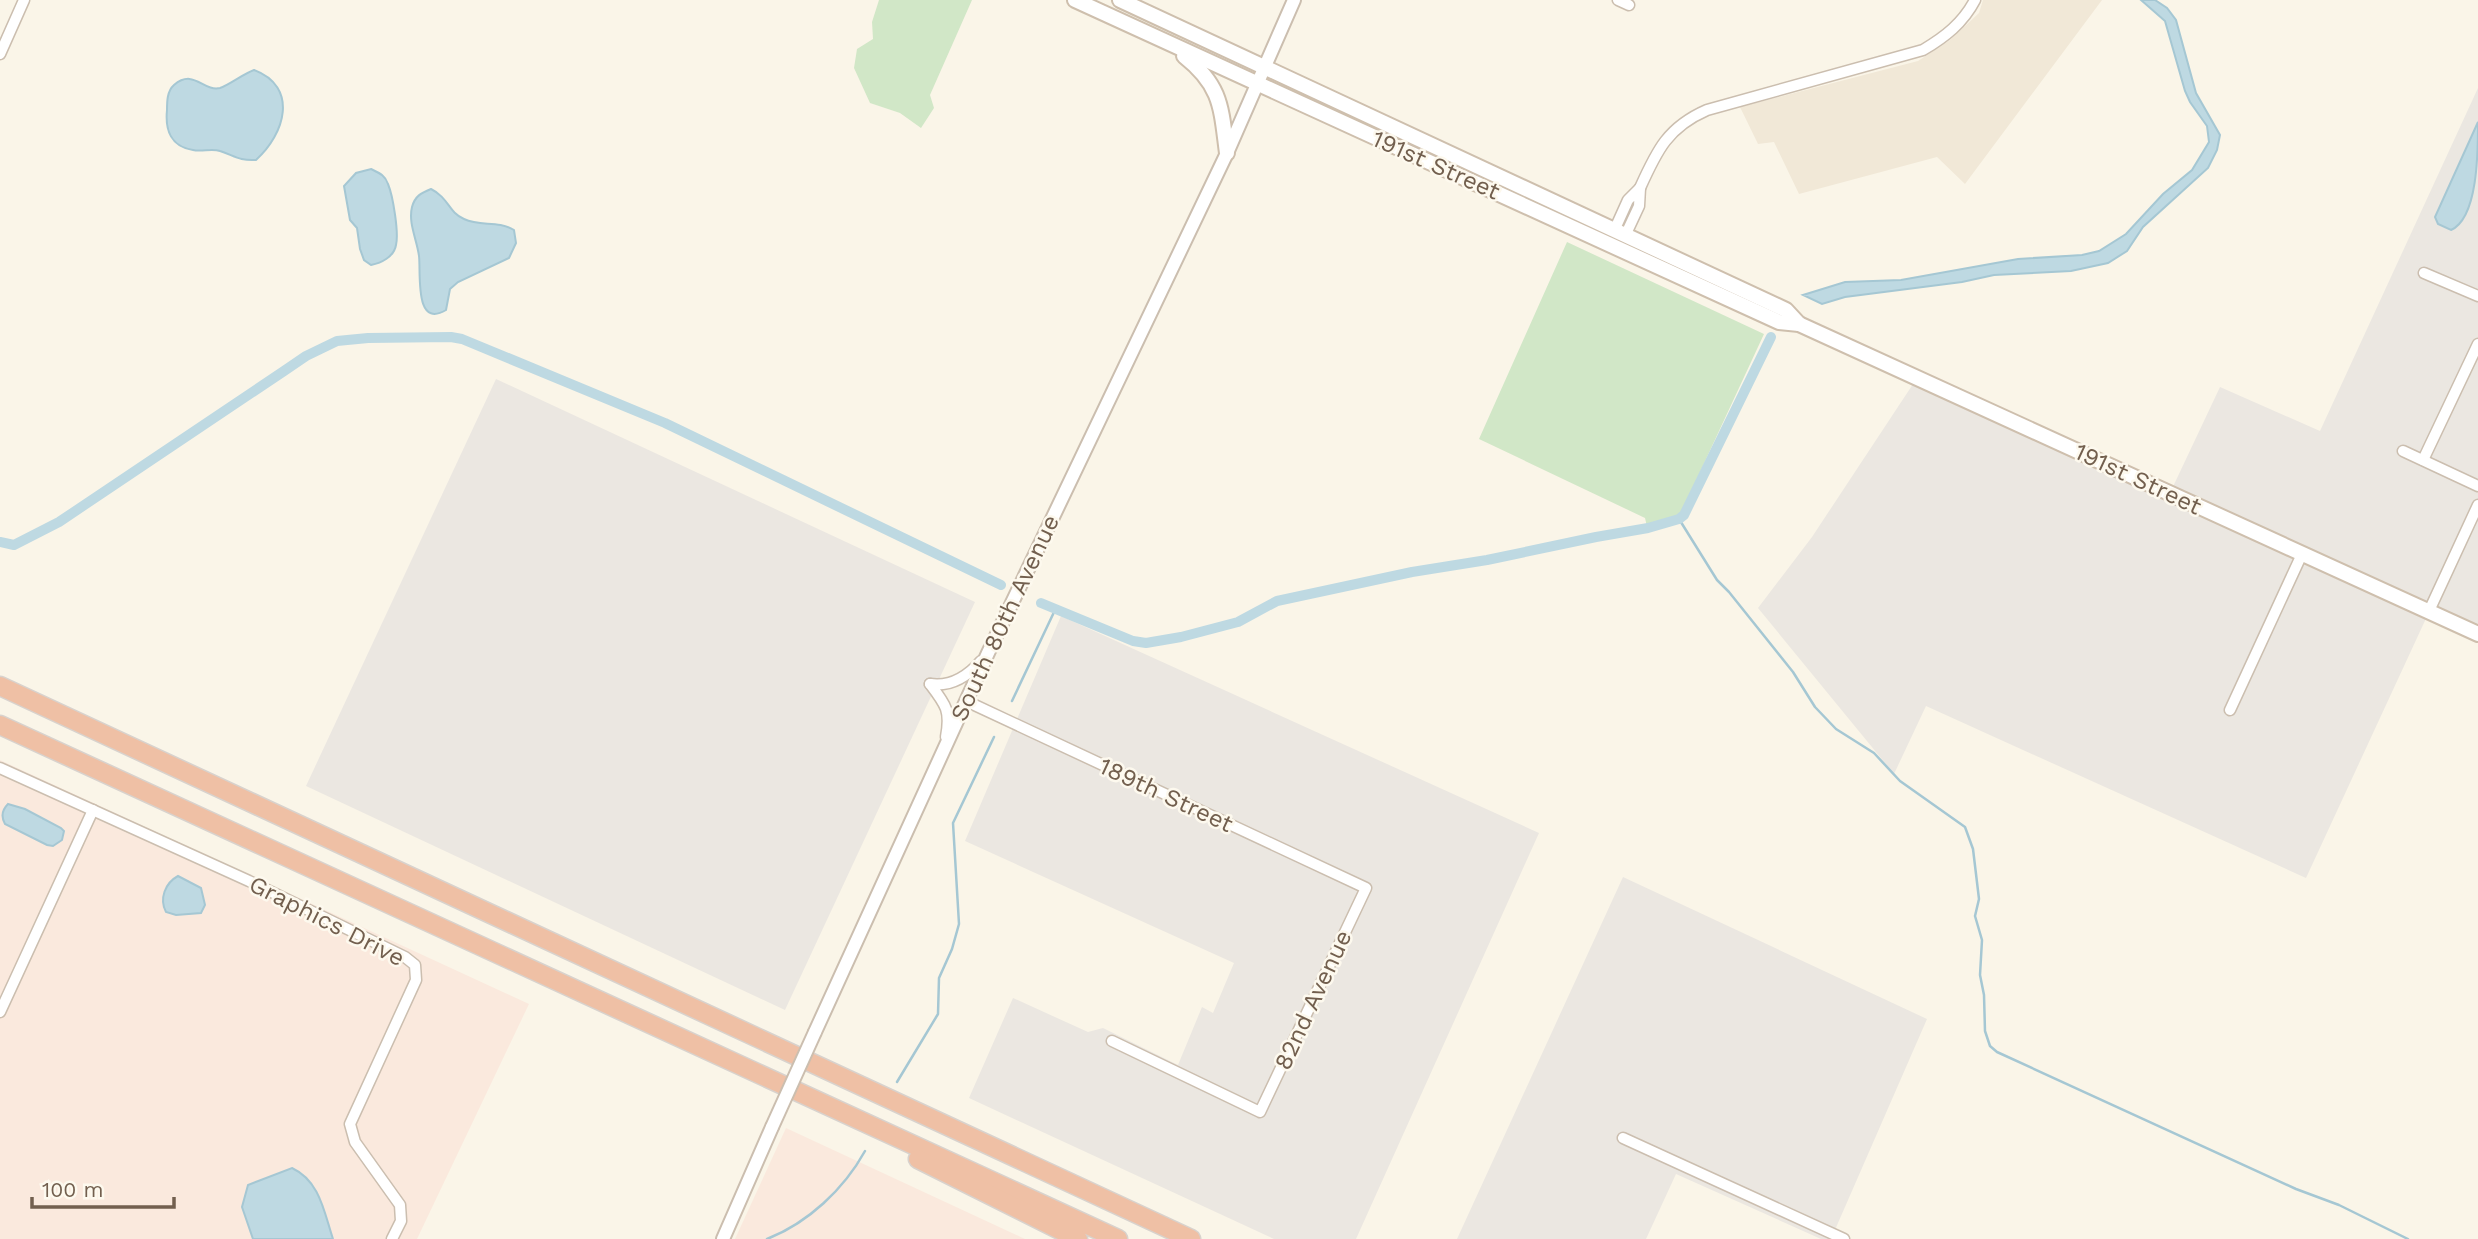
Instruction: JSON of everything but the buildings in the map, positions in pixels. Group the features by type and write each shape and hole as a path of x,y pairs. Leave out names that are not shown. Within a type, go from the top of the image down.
{"highway":[{"path":"0,686 1191,1239"},
{"path":"0,725 1118,1239"},
{"path":"835,1107 917,1158 1077,1239"}],"main road":[{"name":"191st Street","path":"1075,0 1779,322 1798,324 2478,634"},
{"name":"191st Street","path":"1120,0 1786,310 1798,324"},
{"path":"1170,44 1200,68 1211,82 1218,97 1227,153"}],"street":[{"path":"0,54 24,0"},
{"name":"South 80th Avenue","path":"723,1239 988,653 1227,153 1294,0"},
{"path":"1618,0 1629,5"},
{"path":"1619,233 1639,206 1640,188 1662,143 1681,123 1707,110 1923,50 1958,24 1975,0"},
{"path":"2424,273 2478,296"},
{"path":"2423,460 2478,344"},
{"path":"2403,451 2478,486"},
{"path":"2429,611 2478,505"},
{"path":"2230,710 2302,554"},
{"path":"944,750 948,712 930,684 945,686 972,672 988,653"},
{"name":"189th Street","path":"966,701 1366,888"},
{"name":"Graphics Drive","path":"0,768 333,921 405,957 415,965 416,980 350,1124 355,1142 400,1205 401,1221 392,1239"},
{"path":"0,1012 93,810"},
{"name":"82nd Avenue","path":"1112,1041 1260,1112 1366,888"},
{"path":"1623,1138 1844,1239"}],"shaded area":[{"path":"1983,0 2102,0 1965,184 1937,157 1799,194 1774,142 1758,144 1740,107 1918,61 1950,40 1979,13"},
{"path":"2478,88 2478,634 2429,612 2306,878 1926,706 1894,774 1758,608 1812,537 1919,375 2170,493 2220,387 2320,431"},
{"path":"496,379 975,602 785,1010 306,786"},
{"path":"1061,616 1539,833 1356,1239 1274,1239 969,1098 1013,998 1088,1032 1103,1028 1178,1065 1202,1007 1213,1013 1234,963 965,841"},
{"path":"0,760 529,1004 417,1239 0,1239"},
{"path":"1623,877 1927,1019 1831,1239 1821,1239 1676,1174 1646,1239 1457,1239"},
{"path":"786,1128 1025,1239 735,1239"}],"green space":[{"path":"879,0 972,0 930,95 934,108 921,128 900,113 870,103 854,68 857,49 873,39 872,22"},
{"path":"1567,242 1764,334 1681,513 1666,527 1648,531 1645,518 1479,439"}],"water":[{"path":"2141,0 2155,0 2167,8 2176,20 2196,93 2220,135 2217,150 2208,168 2143,227 2127,251 2108,263 2071,271 1994,275 1962,282 1845,297 1822,304 1803,295 1845,282 1901,280 2018,259 2082,255 2099,251 2126,234 2163,194 2192,170 2209,142 2207,126 2185,91 2165,21"},
{"path":"254,70 268,78 277,88 282,99 283,112 274,137 256,160 241,159 217,150 193,150 175,141 169,131 167,117 168,97 174,85 187,79 208,87 220,88"},
{"path":"2478,122 2475,183 2467,212 2451,230 2438,224 2435,217"},
{"path":"371,169 383,176 388,184 397,239 390,256 371,265 364,260 357,228 350,220 344,186 356,173"},
{"path":"431,189 464,219 514,230 516,243 509,258 458,282 450,289 446,310 436,314 429,312 424,306 421,296 419,256 411,219 415,200"},
{"path":"8,804 25,809 61,828 64,831 62,840 53,846 47,845 5,824 3,814"},
{"path":"178,876 201,888 205,905 201,913 176,915 166,912 164,892"},
{"path":"292,1168 315,1189 333,1239 253,1239 242,1207 248,1185"}],"waterway":[{"path":"0,542 14,545 59,522 306,356 337,341 451,337 462,339 665,423 1001,585"},
{"path":"1041,603 1133,641 1146,643 1238,622 1277,601 1412,572 1648,528 1679,519 1684,515 1771,337"},
{"path":"1679,519 1717,580 1793,672 1815,707 1836,729 1874,753 1900,781 1965,827 1973,849 1979,899 1975,916 1982,940 1980,975 1984,995 1985,1031 1990,1046 1997,1052 2296,1189 2339,1205 2408,1239"},
{"path":"1012,701 1055,610"},
{"path":"897,1082 938,1014 939,978 952,949 959,924 953,823 994,737"},
{"path":"767,1239 797,1224 824,1203 847,1179 865,1151"}]}
